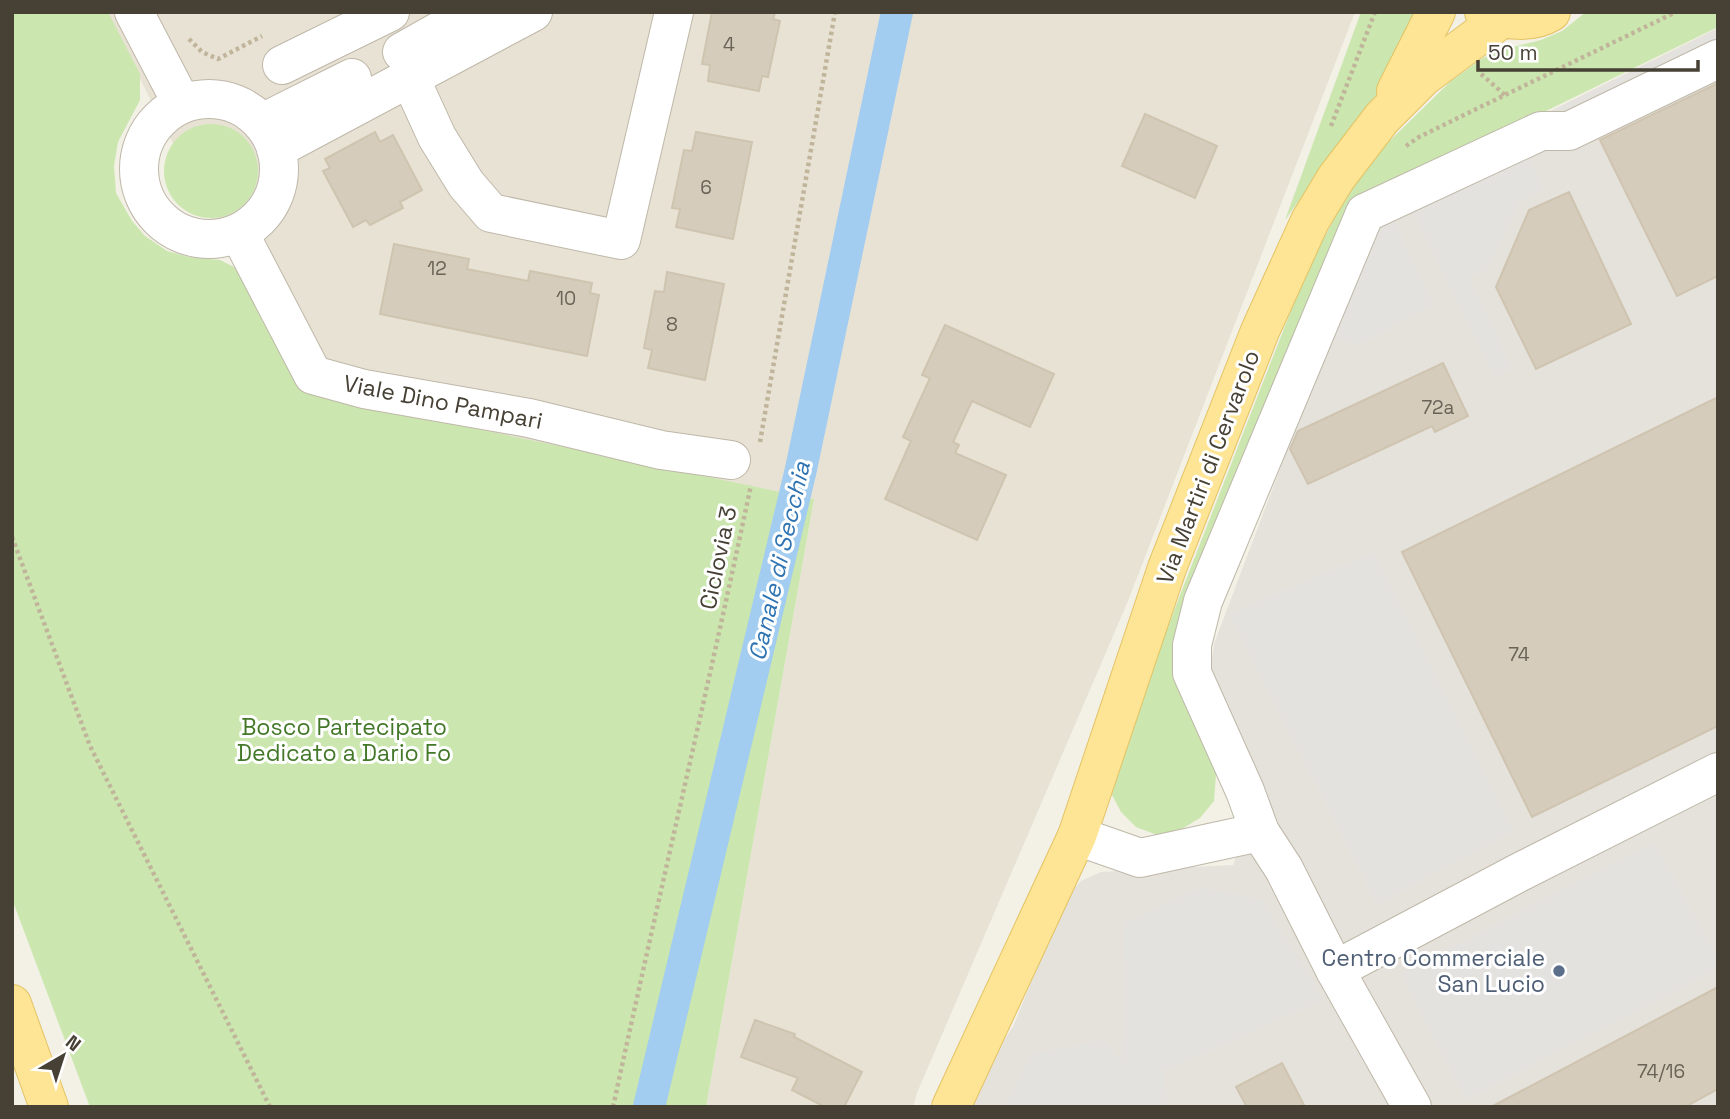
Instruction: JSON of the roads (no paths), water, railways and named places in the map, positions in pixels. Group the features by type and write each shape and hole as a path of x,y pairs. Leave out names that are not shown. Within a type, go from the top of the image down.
{"main road":[{"name":"Via Martiri di Cervarolo","path":"1393,133 1436,12"},
{"name":"Via Martiri di Cervarolo","path":"951,1107 1077,836 1167,568 1260,331 1310,221 1336,177 1393,133 1423,77 1492,15 1523,20 1551,12"},
{"path":"12,1004 49,1107"}],"street":[{"path":"134,12 182,104"},
{"path":"278,48 390,12"},
{"path":"269,136 423,25 473,12"},
{"path":"269,136 410,78 533,12"},
{"path":"410,78 437,137 466,184 491,213 621,240 674,12"},
{"name":"Via Martiri di Cervarolo","path":"1412,1107 1335,970 1284,869 1260,832 1245,791 1192,673 1192,645 1203,601 1365,213 1541,131 1569,131 1718,59"},
{"path":"203,99 225,101 245,109 269,136 279,169 276,189 268,207 255,222 239,233 217,239 195,238 174,230 157,216 145,197 139,175 141,153 149,133 163,116 182,104 203,99"},
{"name":"Viale Dino Pampari","path":"239,233 313,375 365,389 529,418 660,450 748,462"},
{"path":"1335,970 1518,873 1718,772"},
{"path":"1077,836 1140,858 1260,832"}],"waterway":[{"name":"Canale di Secchia","path":"649,1107 801,469 897,12"}],"place":[{"name":"Centro Commerciale San Lucio","path":"1559,971"}],"park label":[{"name":"Bosco Partecipato Dedicato a Dario Fo","path":"344,740"}]}
